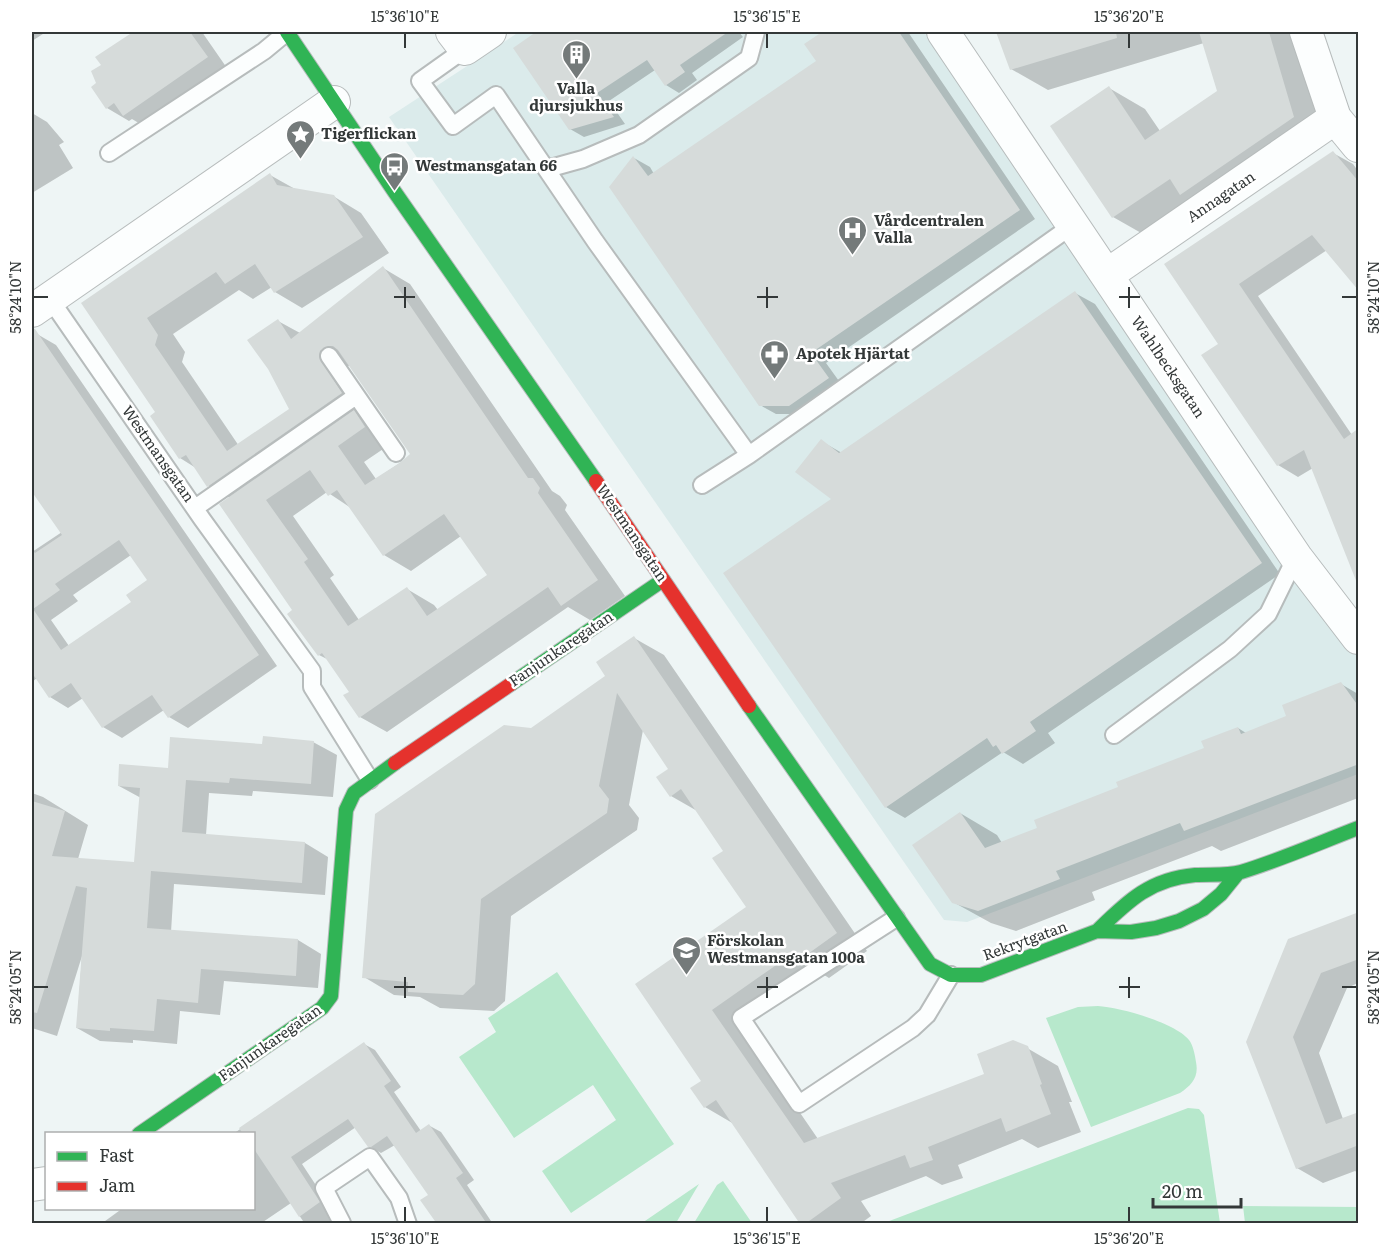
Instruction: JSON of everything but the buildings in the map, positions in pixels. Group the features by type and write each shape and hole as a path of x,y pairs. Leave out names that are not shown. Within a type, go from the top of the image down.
{"street":[{"name":"Westmansgatan","path":"287,32 788,764 930,964"},
{"path":"458,40 490,32"},
{"name":"Wahlbecksgatan","path":"944,32 1296,557 1359,638"},
{"path":"1306,32 1335,118 1359,146"},
{"name":"Westmansgatan","path":"41,305 334,102"},
{"name":"Annagatan","path":"1107,275 1335,118"},
{"name":"Fanjunkaregatan","path":"142,1132 322,1008 331,996 346,810 354,793 663,580"},
{"name":"Rekrytgatan","path":"1097,932 1126,903 1143,890 1169,879 1194,875 1238,873 1359,828"},
{"name":"Rekrytgatan","path":"930,964 951,975 981,975 1097,932 1131,932 1156,928 1179,921 1203,909 1221,894 1238,873"}],"lane":[{"path":"109,153 264,51 287,32"},
{"path":"547,169 583,159 639,135 750,58 756,32"},
{"path":"458,40 420,81 453,126 496,95 656,327 749,455"},
{"path":"702,485 749,455 1073,225"},
{"name":"Westmansgatan","path":"41,305 195,508 356,396"},
{"path":"329,356 396,453"},
{"path":"195,508 312,671 312,687 370,780"},
{"path":"1114,735 1230,649 1268,614 1296,557"},
{"path":"896,918 741,1018 799,1104 913,1028 927,1016 951,975"},
{"path":"342,1223 324,1188 370,1157 399,1198 408,1224"}],"shaded area":[{"path":"519,32 924,32 1281,558 1358,657 1358,774 967,922 944,920 389,117"}],"green space":[{"path":"557,972 674,1144 571,1213 542,1171 616,1120 593,1085 514,1138 459,1057 496,1032 488,1018"},
{"path":"1098,1006 1146,1017 1182,1034 1189,1040 1196,1059 1196,1072 1191,1084 1180,1093 1091,1127 1046,1018 1078,1007"},
{"path":"1188,1108 1199,1109 1204,1115 1220,1223 884,1223"},
{"path":"723,1181 752,1223 694,1223 717,1185"},
{"path":"699,1184 676,1223 642,1223"},
{"path":"1243,1206 1358,1207 1358,1223 1245,1223"}],"traffic: fast":[{"path":"287,32 394,191 596,481"},
{"path":"511,684 663,580"},
{"path":"749,706 930,964 951,975 981,975 1097,931 1131,932 1179,921 1203,909 1221,894 1238,873"},
{"path":"142,1132 322,1008 331,996 346,810 354,793 395,763"},
{"path":"1097,931 1130,901 1165,881 1195,875 1241,872 1358,828"}],"traffic: jam":[{"path":"596,481 749,706"},
{"path":"395,763 511,684"}],"place":[{"name":"Valla djursjukhus","path":"576,80"},
{"name":"Tigerflickan","path":"300,160"},
{"name":"Westmansgatan 66","path":"394,192"},
{"name":"Vårdcentralen Valla","path":"853,256"},
{"name":"Apotek Hjärtat","path":"775,380"},
{"name":"Förskolan Westmansgatan 100a","path":"686,976"}]}
